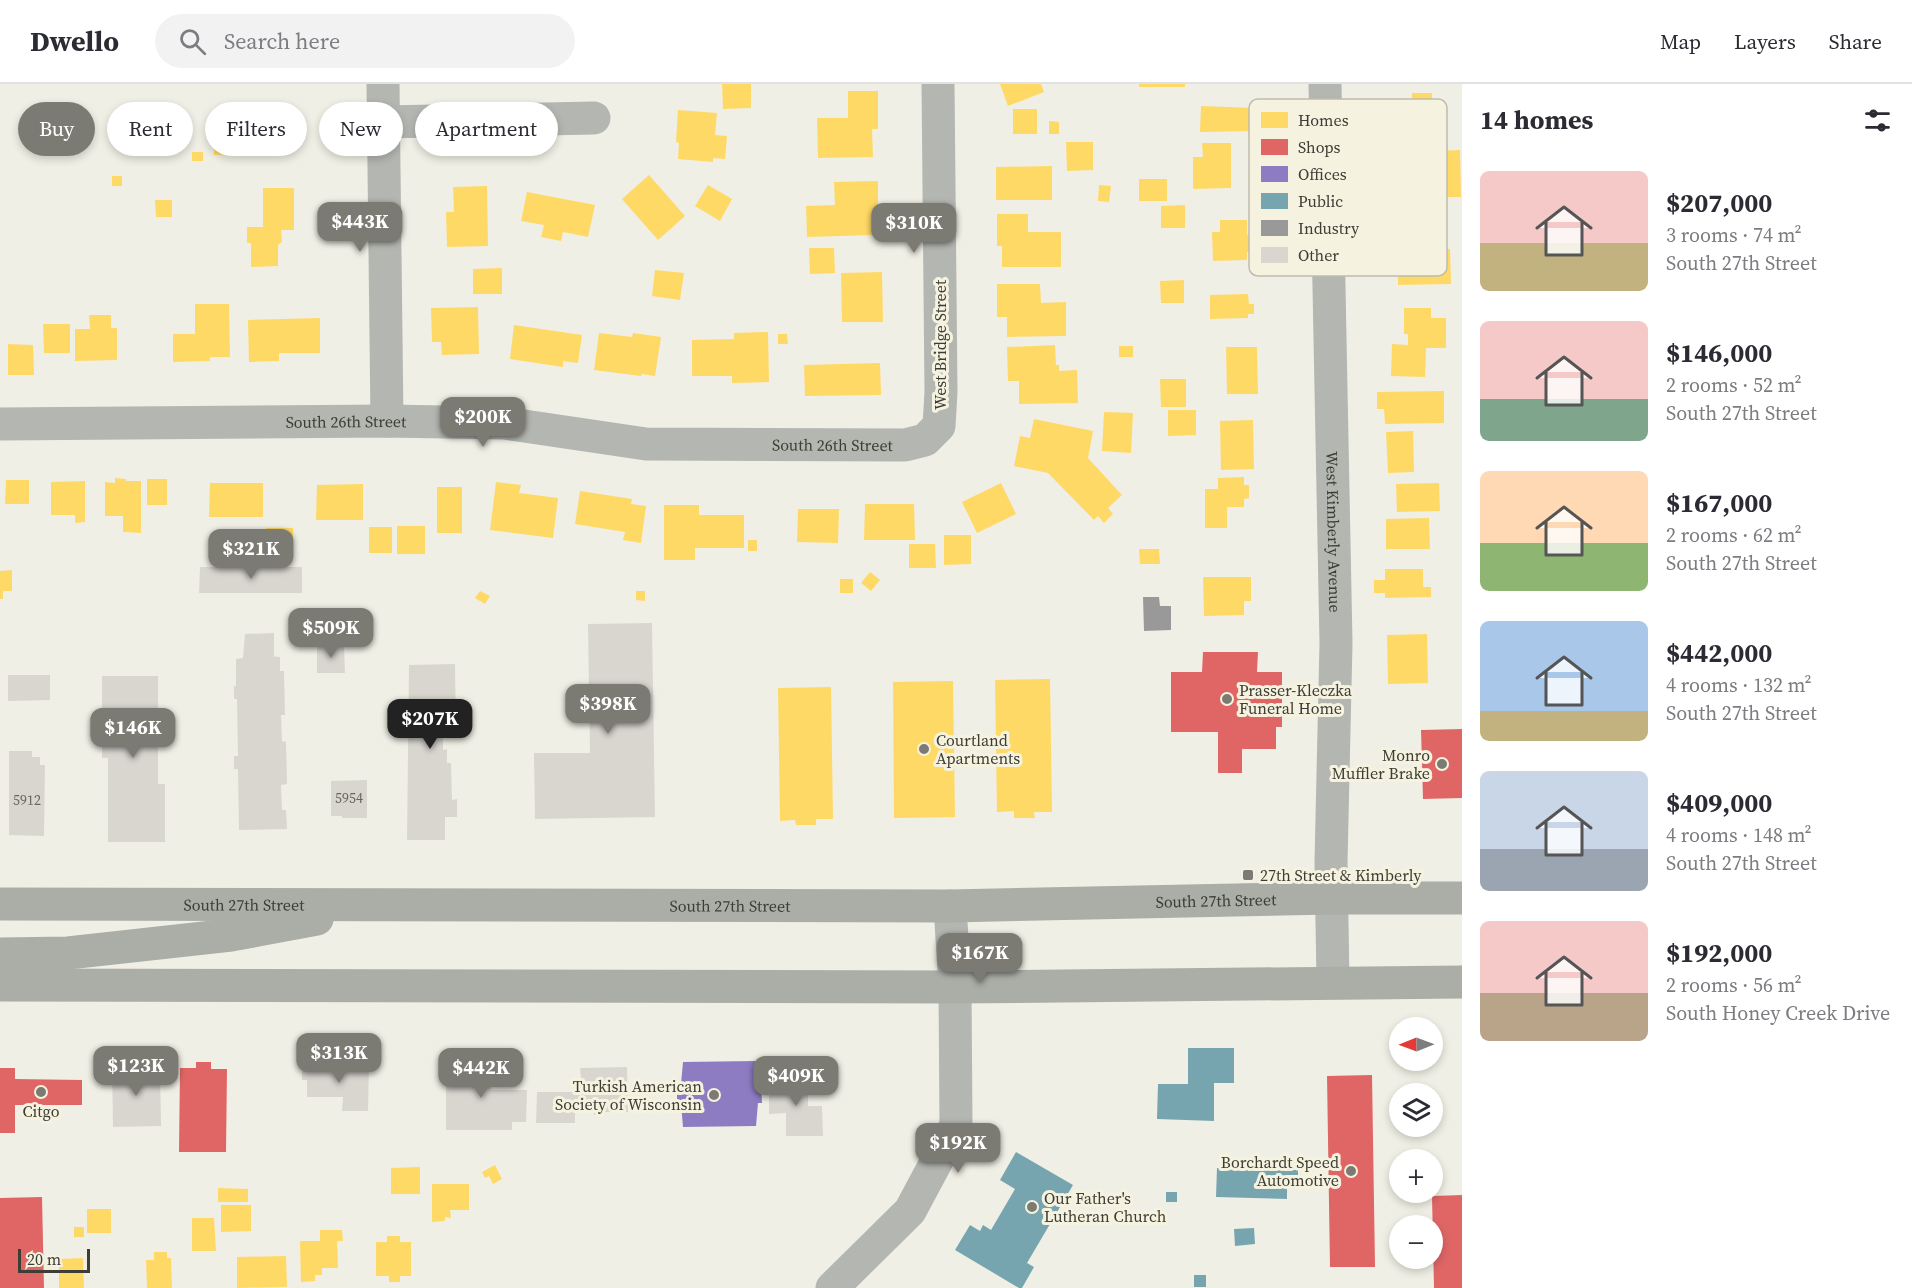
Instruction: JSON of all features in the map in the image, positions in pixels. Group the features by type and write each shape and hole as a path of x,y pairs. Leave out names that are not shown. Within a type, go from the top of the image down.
{"main road":[{"name":"South 27th Street","path":"0,904 950,906 1332,898 1462,898"},
{"path":"0,954 68,953 231,935 395,905"},
{"path":"0,985 955,987 1462,981"}],"street":[{"path":"383,84 383,102"},
{"name":"West Bridge Street","path":"938,84 941,392 939,426"},
{"name":"West Kimberly Avenue","path":"1325,84 1325,99"},
{"path":"403,122 594,118"},
{"path":"383,156 387,421"},
{"name":"West Kimberly Avenue","path":"1329,276 1336,643 1333,982"},
{"name":"South 26th Street","path":"0,424 387,421 504,423 657,444 905,445 925,440 939,426"},
{"path":"832,1288 910,1211 956,1125 955,987 950,906"}],"building: Homes":[{"path":"722,84 751,84 751,108 723,109"},
{"path":"1000,84 1041,84 1044,92 1008,106"},
{"path":"1139,84 1185,84 1185,87 1139,87"},
{"path":"848,91 878,91 878,129 872,129 873,157 818,158 817,118 848,118"},
{"path":"1412,93 1432,93 1432,99 1412,99"},
{"path":"1201,106 1249,108 1249,131 1200,132"},
{"path":"1013,109 1037,109 1037,134 1013,134"},
{"path":"678,110 717,113 715,135 727,136 725,159 713,158 713,162 678,159 679,143 676,142"},
{"path":"1049,121 1059,122 1059,134 1049,134"},
{"path":"1066,142 1093,142 1093,170 1067,171"},
{"path":"1202,143 1231,143 1231,188 1193,189 1193,157 1203,157"},
{"path":"1447,150 1460,150 1461,197 1447,197"},
{"path":"193,152 203,152 203,161 192,161"},
{"path":"1052,166 1052,200 996,200 996,167"},
{"path":"649,175 685,216 658,240 622,199"},
{"path":"112,176 122,176 122,186 112,186"},
{"path":"1139,179 1167,179 1167,201 1139,201"},
{"path":"878,181 878,217 872,217 873,235 807,237 806,206 835,205 834,182"},
{"path":"708,185 732,199 720,221 695,206"},
{"path":"1099,185 1111,186 1109,202 1098,201"},
{"path":"487,186 488,246 447,247 446,212 454,212 453,187"},
{"path":"263,188 294,188 294,230 281,230 282,242 278,245 278,266 251,267 251,243 247,243 247,227 263,227"},
{"path":"527,192 595,205 588,237 563,232 561,241 541,237 544,225 521,221"},
{"path":"155,200 172,200 172,217 156,217"},
{"path":"1185,205 1185,228 1161,228 1161,206"},
{"path":"997,214 1028,214 1028,232 1061,232 1061,267 1002,267 1002,246 997,246"},
{"path":"1220,220 1247,220 1249,252 1247,252 1247,260 1213,261 1212,232 1220,232"},
{"path":"809,248 834,248 835,273 810,274"},
{"path":"1447,249 1450,249 1451,284 1398,285 1398,276 1447,276"},
{"path":"502,268 502,294 473,294 473,269"},
{"path":"655,270 684,273 680,300 652,296"},
{"path":"882,272 883,322 842,322 841,273"},
{"path":"1184,280 1184,303 1161,303 1160,281"},
{"path":"997,284 1040,284 1041,303 1066,302 1066,336 1007,337 1007,317 997,317"},
{"path":"1248,294 1249,304 1254,304 1254,314 1248,314 1248,318 1210,319 1210,295"},
{"path":"195,304 229,304 230,357 210,357 210,361 173,362 173,334 195,334"},
{"path":"478,307 479,354 442,355 441,342 432,342 431,308"},
{"path":"1404,308 1431,308 1431,318 1446,318 1446,348 1426,348 1425,377 1391,376 1392,344 1408,345 1408,334 1404,334"},
{"path":"89,315 111,315 111,328 117,328 117,360 75,361 75,329 90,329"},
{"path":"320,318 320,353 279,353 279,361 249,362 248,320"},
{"path":"43,324 70,324 70,353 44,353"},
{"path":"514,325 582,335 578,363 563,361 563,367 510,359"},
{"path":"768,332 769,382 732,383 732,376 692,376 692,340 734,339 734,333"},
{"path":"599,333 632,337 633,333 661,337 655,376 594,370"},
{"path":"778,334 787,334 788,344 778,344"},
{"path":"8,344 33,345 34,375 8,375"},
{"path":"1055,345 1056,365 1059,365 1059,371 1077,370 1078,403 1019,404 1019,381 1008,381 1007,347"},
{"path":"1119,346 1133,346 1133,357 1119,357"},
{"path":"1226,347 1257,347 1258,394 1227,394"},
{"path":"880,363 881,395 805,396 804,365"},
{"path":"1160,379 1186,379 1186,407 1161,407"},
{"path":"1444,391 1444,423 1385,424 1384,409 1377,409 1377,392"},
{"path":"1168,410 1196,410 1196,435 1168,436"},
{"path":"1104,412 1133,413 1131,453 1102,451"},
{"path":"1034,419 1093,431 1088,458 1122,495 1108,508 1113,514 1104,523 1098,516 1094,520 1048,473 1014,466 1020,436 1030,438"},
{"path":"1253,420 1254,469 1221,470 1220,421"},
{"path":"1413,431 1414,472 1388,473 1386,432"},
{"path":"1244,477 1244,485 1249,485 1249,498 1244,499 1244,507 1227,507 1227,528 1205,528 1205,489 1218,489 1218,478"},
{"path":"115,478 141,481 141,533 123,532 123,516 105,516 105,482 115,483"},
{"path":"147,479 167,479 167,505 147,505"},
{"path":"6,480 29,480 29,504 5,504"},
{"path":"85,481 85,522 75,523 75,515 51,515 51,482"},
{"path":"496,482 521,485 519,493 558,498 553,538 490,530"},
{"path":"210,483 263,483 263,517 209,517"},
{"path":"1001,483 1016,514 977,533 962,502"},
{"path":"1439,483 1440,511 1397,512 1396,484"},
{"path":"363,484 363,520 316,520 317,485"},
{"path":"437,487 462,487 462,533 437,533"},
{"path":"580,491 632,499 631,504 646,506 641,543 623,540 625,532 575,524"},
{"path":"865,504 914,504 915,540 864,540"},
{"path":"664,505 699,505 699,515 744,515 744,548 695,548 695,560 664,560"},
{"path":"798,509 839,509 838,543 797,542"},
{"path":"1429,518 1430,549 1386,549 1386,519"},
{"path":"397,526 425,526 425,554 397,554"},
{"path":"369,527 392,527 392,553 369,553"},
{"path":"266,528 293,528 293,557 267,557"},
{"path":"944,535 971,535 971,564 944,565"},
{"path":"748,540 757,540 757,551 748,551"},
{"path":"909,544 935,544 936,568 909,568"},
{"path":"1139,549 1159,549 1160,564 1140,564"},
{"path":"1385,569 1423,569 1423,587 1431,587 1431,597 1385,598 1385,593 1374,593 1374,580 1385,580"},
{"path":"12,570 12,591 3,591 3,599 0,599 0,571"},
{"path":"870,572 880,580 871,591 861,583"},
{"path":"1203,577 1251,577 1251,601 1244,601 1244,615 1204,616"},
{"path":"840,579 853,579 853,593 840,593"},
{"path":"480,591 490,596 485,604 475,598"},
{"path":"636,591 645,591 645,601 636,600"},
{"path":"1427,634 1428,683 1388,684 1387,635"},
{"path":"1050,679 1052,812 1034,812 1035,818 1014,818 1014,811 997,812 995,680"},
{"name":"Courtland Apartments","path":"953,681 955,817 894,818 893,682"},
{"path":"831,687 833,819 816,819 816,825 796,825 795,820 780,821 778,688"},
{"path":"495,1165 502,1179 493,1184 489,1176 485,1178 482,1172"},
{"path":"420,1167 420,1194 391,1194 391,1168"},
{"path":"432,1184 469,1184 469,1210 450,1210 451,1218 445,1217 445,1221 432,1222"},
{"path":"218,1188 248,1189 248,1202 218,1202"},
{"path":"221,1205 251,1205 251,1231 221,1232"},
{"path":"87,1209 111,1209 111,1233 87,1233"},
{"path":"192,1218 214,1218 216,1251 192,1251"},
{"path":"74,1227 84,1227 84,1237 74,1237"},
{"path":"320,1230 342,1230 343,1241 337,1241 338,1268 322,1268 322,1275 315,1275 315,1281 301,1282 300,1241 320,1241"},
{"path":"387,1236 400,1236 400,1242 411,1242 411,1276 400,1276 400,1282 389,1282 389,1276 376,1276 376,1242 387,1242"},
{"path":"154,1252 167,1252 167,1258 171,1258 172,1288 147,1288 146,1260 154,1260"},
{"path":"286,1256 287,1287 237,1288 237,1257"},
{"path":"83,1258 84,1288 59,1288 59,1259"}],"building: Shops":[{"name":"Prasser-Kleczka Funeral Home","path":"1203,652 1258,652 1257,672 1282,672 1282,727 1276,727 1276,749 1242,749 1242,773 1218,773 1218,732 1171,732 1171,672 1202,672"},
{"name":"Monro Muffler Brake","path":"1462,729 1462,798 1423,799 1421,730"},
{"path":"196,1062 211,1062 211,1069 227,1069 226,1152 179,1152 180,1068 196,1068"},
{"name":"Citgo","path":"0,1068 15,1068 15,1079 82,1080 82,1105 15,1105 15,1133 0,1133"},
{"name":"Borchardt Speed Automotive","path":"1372,1075 1375,1267 1330,1267 1327,1076"},
{"path":"1462,1195 1462,1288 1434,1288 1434,1269 1443,1269 1443,1215 1432,1215 1432,1203 1443,1203 1443,1196"},
{"path":"42,1197 44,1288 0,1288 0,1198"}],"building: Offices":[{"path":"755,1061 757,1083 761,1083 762,1103 758,1103 756,1126 683,1127 681,1104 677,1104 677,1084 681,1084 683,1062"}],"building: Public":[{"path":"1188,1048 1234,1048 1234,1083 1214,1083 1214,1121 1157,1119 1158,1084 1188,1084"},
{"name":"Our Father's Lutheran Church","path":"1016,1152 1073,1185 1027,1263 1034,1267 1022,1288 955,1250 970,1225 980,1231 983,1225 991,1230 1015,1189 1000,1180"},
{"path":"1217,1168 1298,1170 1298,1175 1287,1175 1287,1199 1216,1197"},
{"path":"1166,1192 1177,1192 1177,1202 1166,1202"},
{"path":"1254,1228 1255,1244 1235,1246 1234,1229"},
{"path":"1194,1275 1206,1275 1206,1287 1194,1287"}],"building: Industry":[{"path":"1143,597 1159,597 1160,606 1171,606 1171,630 1144,631"}],"building: Other":[{"path":"200,567 302,567 302,593 199,593"},
{"path":"652,623 655,817 535,819 534,753 590,753 588,624"},
{"path":"274,633 274,656 271,656 280,657 280,671 284,671 285,715 281,715 282,741 286,742 287,784 281,785 282,810 286,810 287,829 239,830 238,769 234,769 234,756 238,756 237,699 234,699 236,659 243,658 245,634"},
{"path":"317,645 344,645 345,673 317,673"},
{"path":"455,664 456,733 443,733 443,750 447,749 447,763 451,763 452,800 457,799 457,817 445,817 445,840 407,840 409,665"},
{"path":"8,675 50,675 50,700 8,701"},
{"path":"102,676 158,676 158,784 165,784 165,842 108,842 108,758 102,758"},
{"path":"9,751 32,751 32,757 40,757 40,765 45,765 44,836 9,835"},
{"path":"367,780 367,818 331,816 331,781"},
{"path":"455,1056 492,1056 491,1090 527,1090 526,1122 512,1122 512,1130 446,1130 446,1079 455,1079"},
{"path":"322,1061 333,1061 333,1065 369,1065 368,1111 342,1111 343,1097 307,1097 307,1080 302,1080 302,1065 322,1064"},
{"path":"627,1067 628,1112 603,1112 603,1115 594,1115 594,1112 575,1112 575,1123 536,1123 537,1092 574,1092 573,1078 581,1078 580,1068"},
{"path":"112,1068 160,1068 161,1126 113,1127"},
{"path":"808,1079 808,1106 822,1106 823,1136 786,1136 786,1113 769,1114 769,1080"}],"place":[{"name":"Prasser-Kleczka Funeral Home","path":"1227,699"},
{"name":"Courtland Apartments","path":"924,749"},
{"name":"Monro Muffler Brake","path":"1442,764"},
{"name":"27th Street & Kimberly","path":"1248,875"},
{"name":"Citgo","path":"41,1092"},
{"name":"Turkish American Society of Wisconsin","path":"714,1095"},
{"name":"Borchardt Speed Automotive","path":"1351,1171"},
{"name":"Our Father's Lutheran Church","path":"1032,1207"}]}
